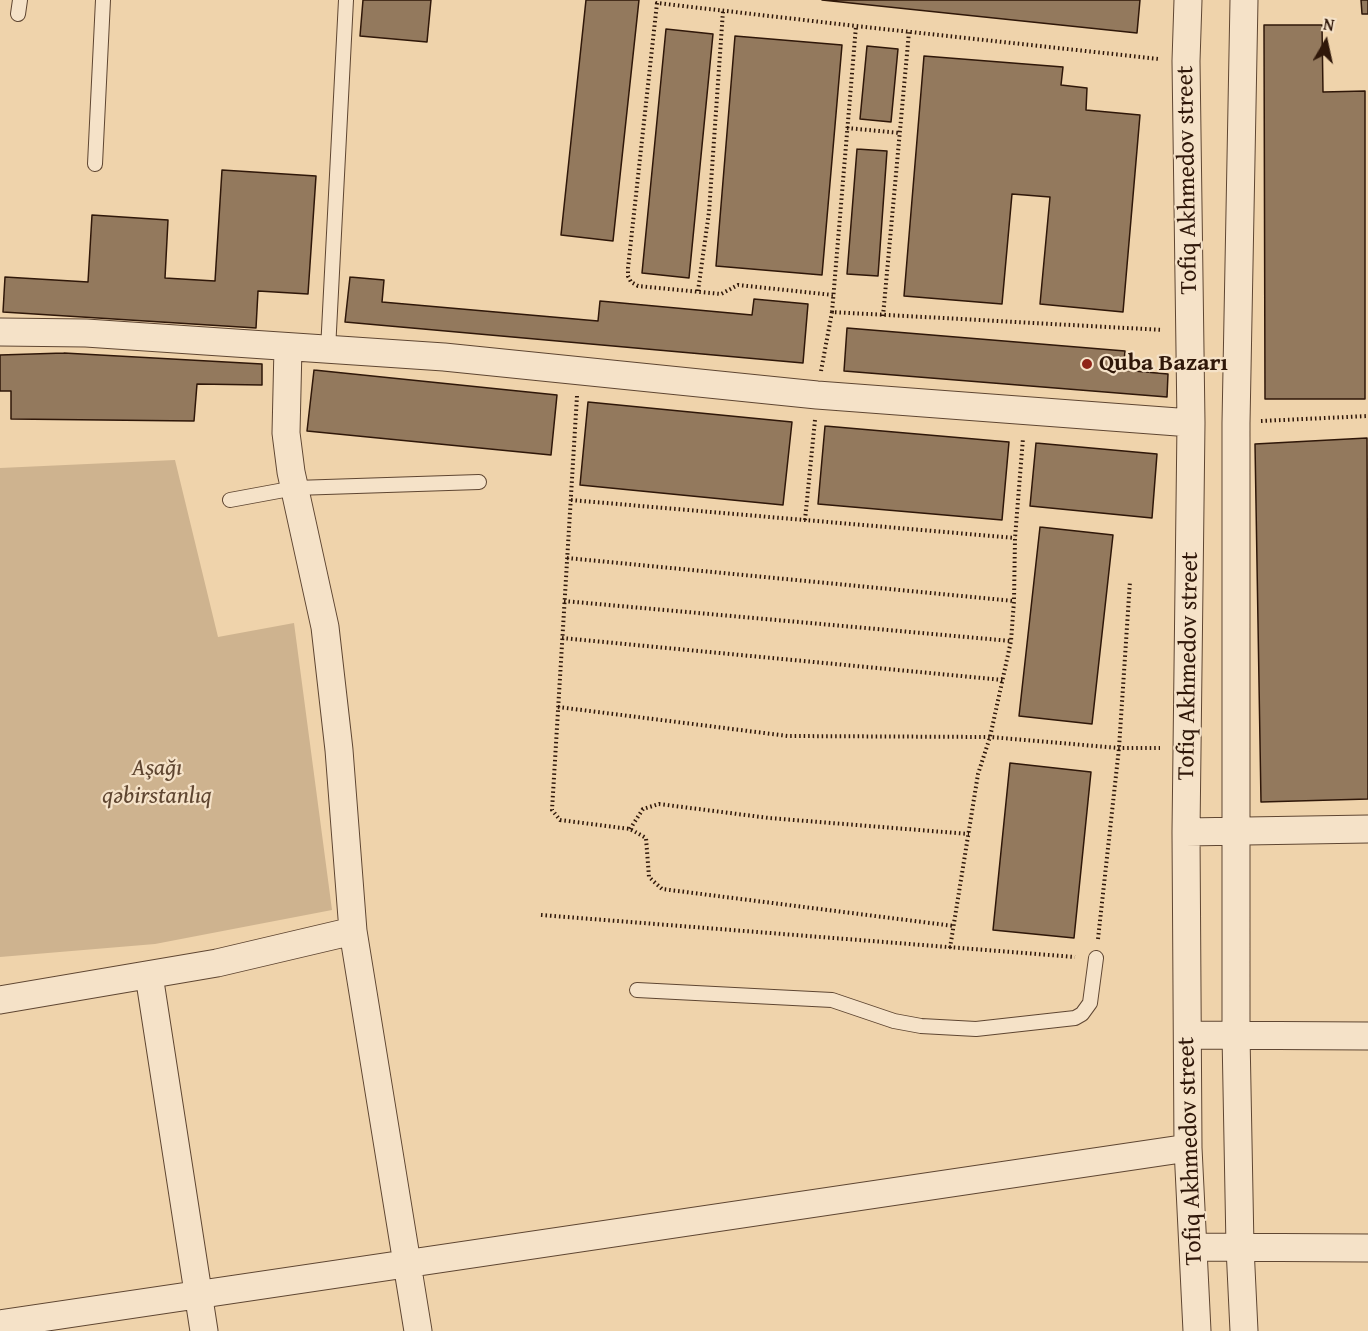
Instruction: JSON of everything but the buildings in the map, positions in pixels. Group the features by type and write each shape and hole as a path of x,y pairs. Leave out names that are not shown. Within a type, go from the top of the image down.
{"street":[{"name":"Tofiq Akhmedov street","path":"1188,0 1186,62 1191,332 1186,832 1188,1148 1197,1331"},
{"name":"Tofiq Akhmedov street","path":"1244,0 1236,423 1236,1035 1244,1331"},
{"path":"0,332 86,333 444,357 817,395 1191,423"},
{"path":"288,347 286,433 295,488 325,627 339,750 353,931 409,1264 418,1331"},
{"path":"1186,832 1368,829"},
{"path":"0,1000 218,963 353,931"},
{"path":"149,975 204,1331"},
{"path":"1188,1035 1368,1036"},
{"path":"0,1324 1188,1148"},
{"path":"1193,1247 1368,1248"}],"lane":[{"path":"95,164 103,0"},
{"path":"328,350 346,0"},
{"path":"230,500 295,488 479,482"},
{"path":"637,990 832,1000 894,1021 921,1026 976,1029 1076,1018 1082,1014 1089,1003 1096,958"}],"path":[{"path":"833,295 738,285 721,294 638,286 631,282 628,268 657,3 1186,62"},
{"path":"698,291 709,212 723,11"},
{"path":"805,520 817,395 832,312 856,26"},
{"path":"883,316 909,32"},
{"path":"848,128 900,133"},
{"path":"832,312 1191,332"},
{"path":"578,371 552,810 560,820 630,829 646,838 649,877 662,888 954,926"},
{"path":"950,948 978,774 990,737 1011,641 1015,538 1025,410"},
{"path":"1236,423 1368,416"},
{"path":"571,501 1015,538"},
{"path":"567,558 1014,601"},
{"path":"541,915 1096,958 1119,748 1130,581"},
{"path":"564,601 1011,641"},
{"path":"562,638 1003,680"},
{"path":"558,707 788,736 990,737 1119,748 1188,748"},
{"path":"630,829 643,809 659,804 769,818 969,834"}],"green space":[{"name":"Aşağı qəbirstanlıq","path":"175,460 218,637 294,623 332,910 155,944 0,957 0,468"}],"place":[{"name":"Quba Bazarı","path":"1087,364"}]}
